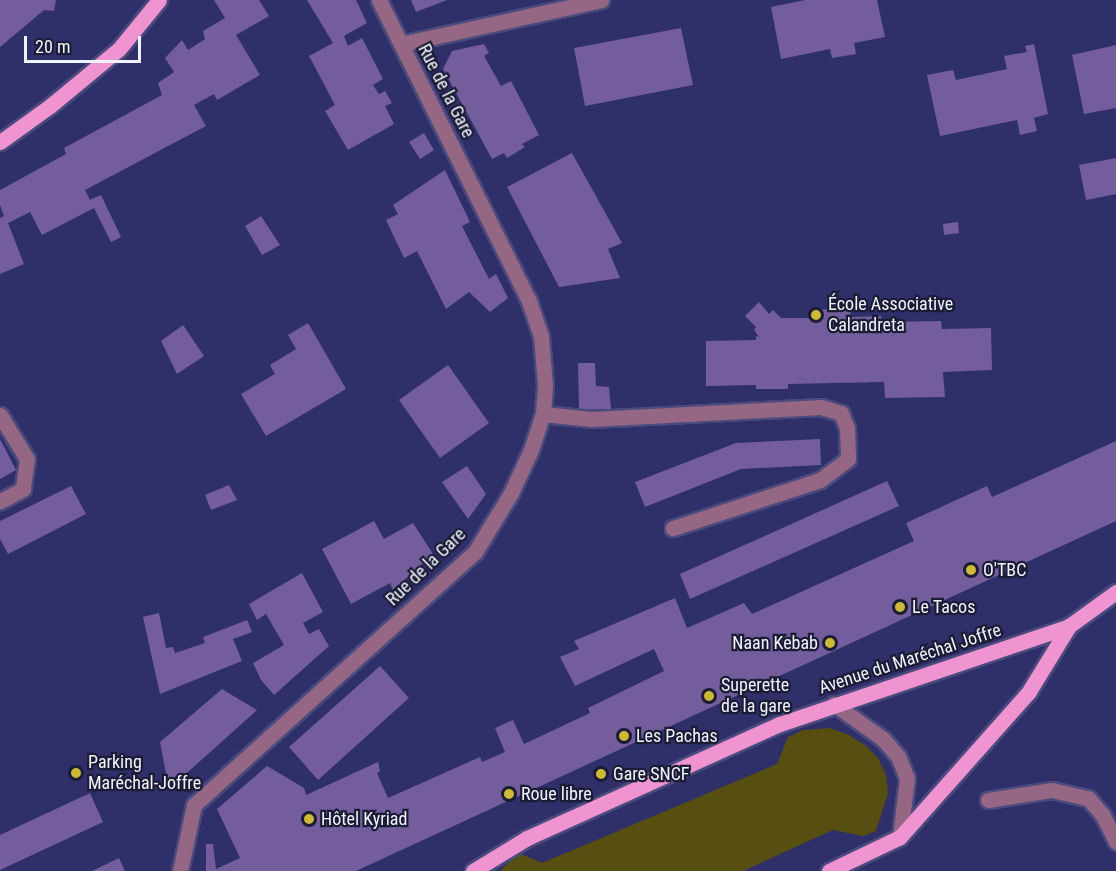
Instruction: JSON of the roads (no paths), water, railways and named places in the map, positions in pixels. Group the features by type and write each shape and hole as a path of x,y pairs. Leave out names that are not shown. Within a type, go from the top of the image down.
{"main road":[{"path":"0,142 50,106 119,49 159,0"},
{"name":"Avenue du Maréchal Joffre","path":"473,871 527,838 780,724 834,704 963,664 1069,626 1116,592"},
{"name":"Avenue du Maréchal Joffre","path":"829,871 900,837 1028,693 1069,626"}],"street":[{"name":"Rue de la Gare","path":"180,871 194,805 475,552 512,493 531,450 543,414 545,385 541,336 533,310 379,0"},
{"path":"401,44 601,0"},
{"path":"543,414 592,419 821,407 842,413 847,428 848,459 820,480 673,528"},
{"path":"0,415 27,459 23,489 0,501"},
{"path":"834,704 883,739 898,756 908,778 900,837"},
{"path":"988,800 1052,790 1088,798 1102,814 1116,842"}],"place":[{"name":"École Associative Calandreta","path":"816,315"},
{"name":"O'TBC","path":"971,570"},
{"name":"Le Tacos","path":"900,607"},
{"name":"Naan Kebab","path":"830,643"},
{"name":"Superette de la gare","path":"709,696"},
{"name":"Les Pachas","path":"624,736"},
{"name":"Parking Maréchal-Joffre","path":"76,773"},
{"name":"Gare SNCF","path":"601,774"},
{"name":"Roue libre","path":"509,794"},
{"name":"Hôtel Kyriad","path":"309,819"}]}
